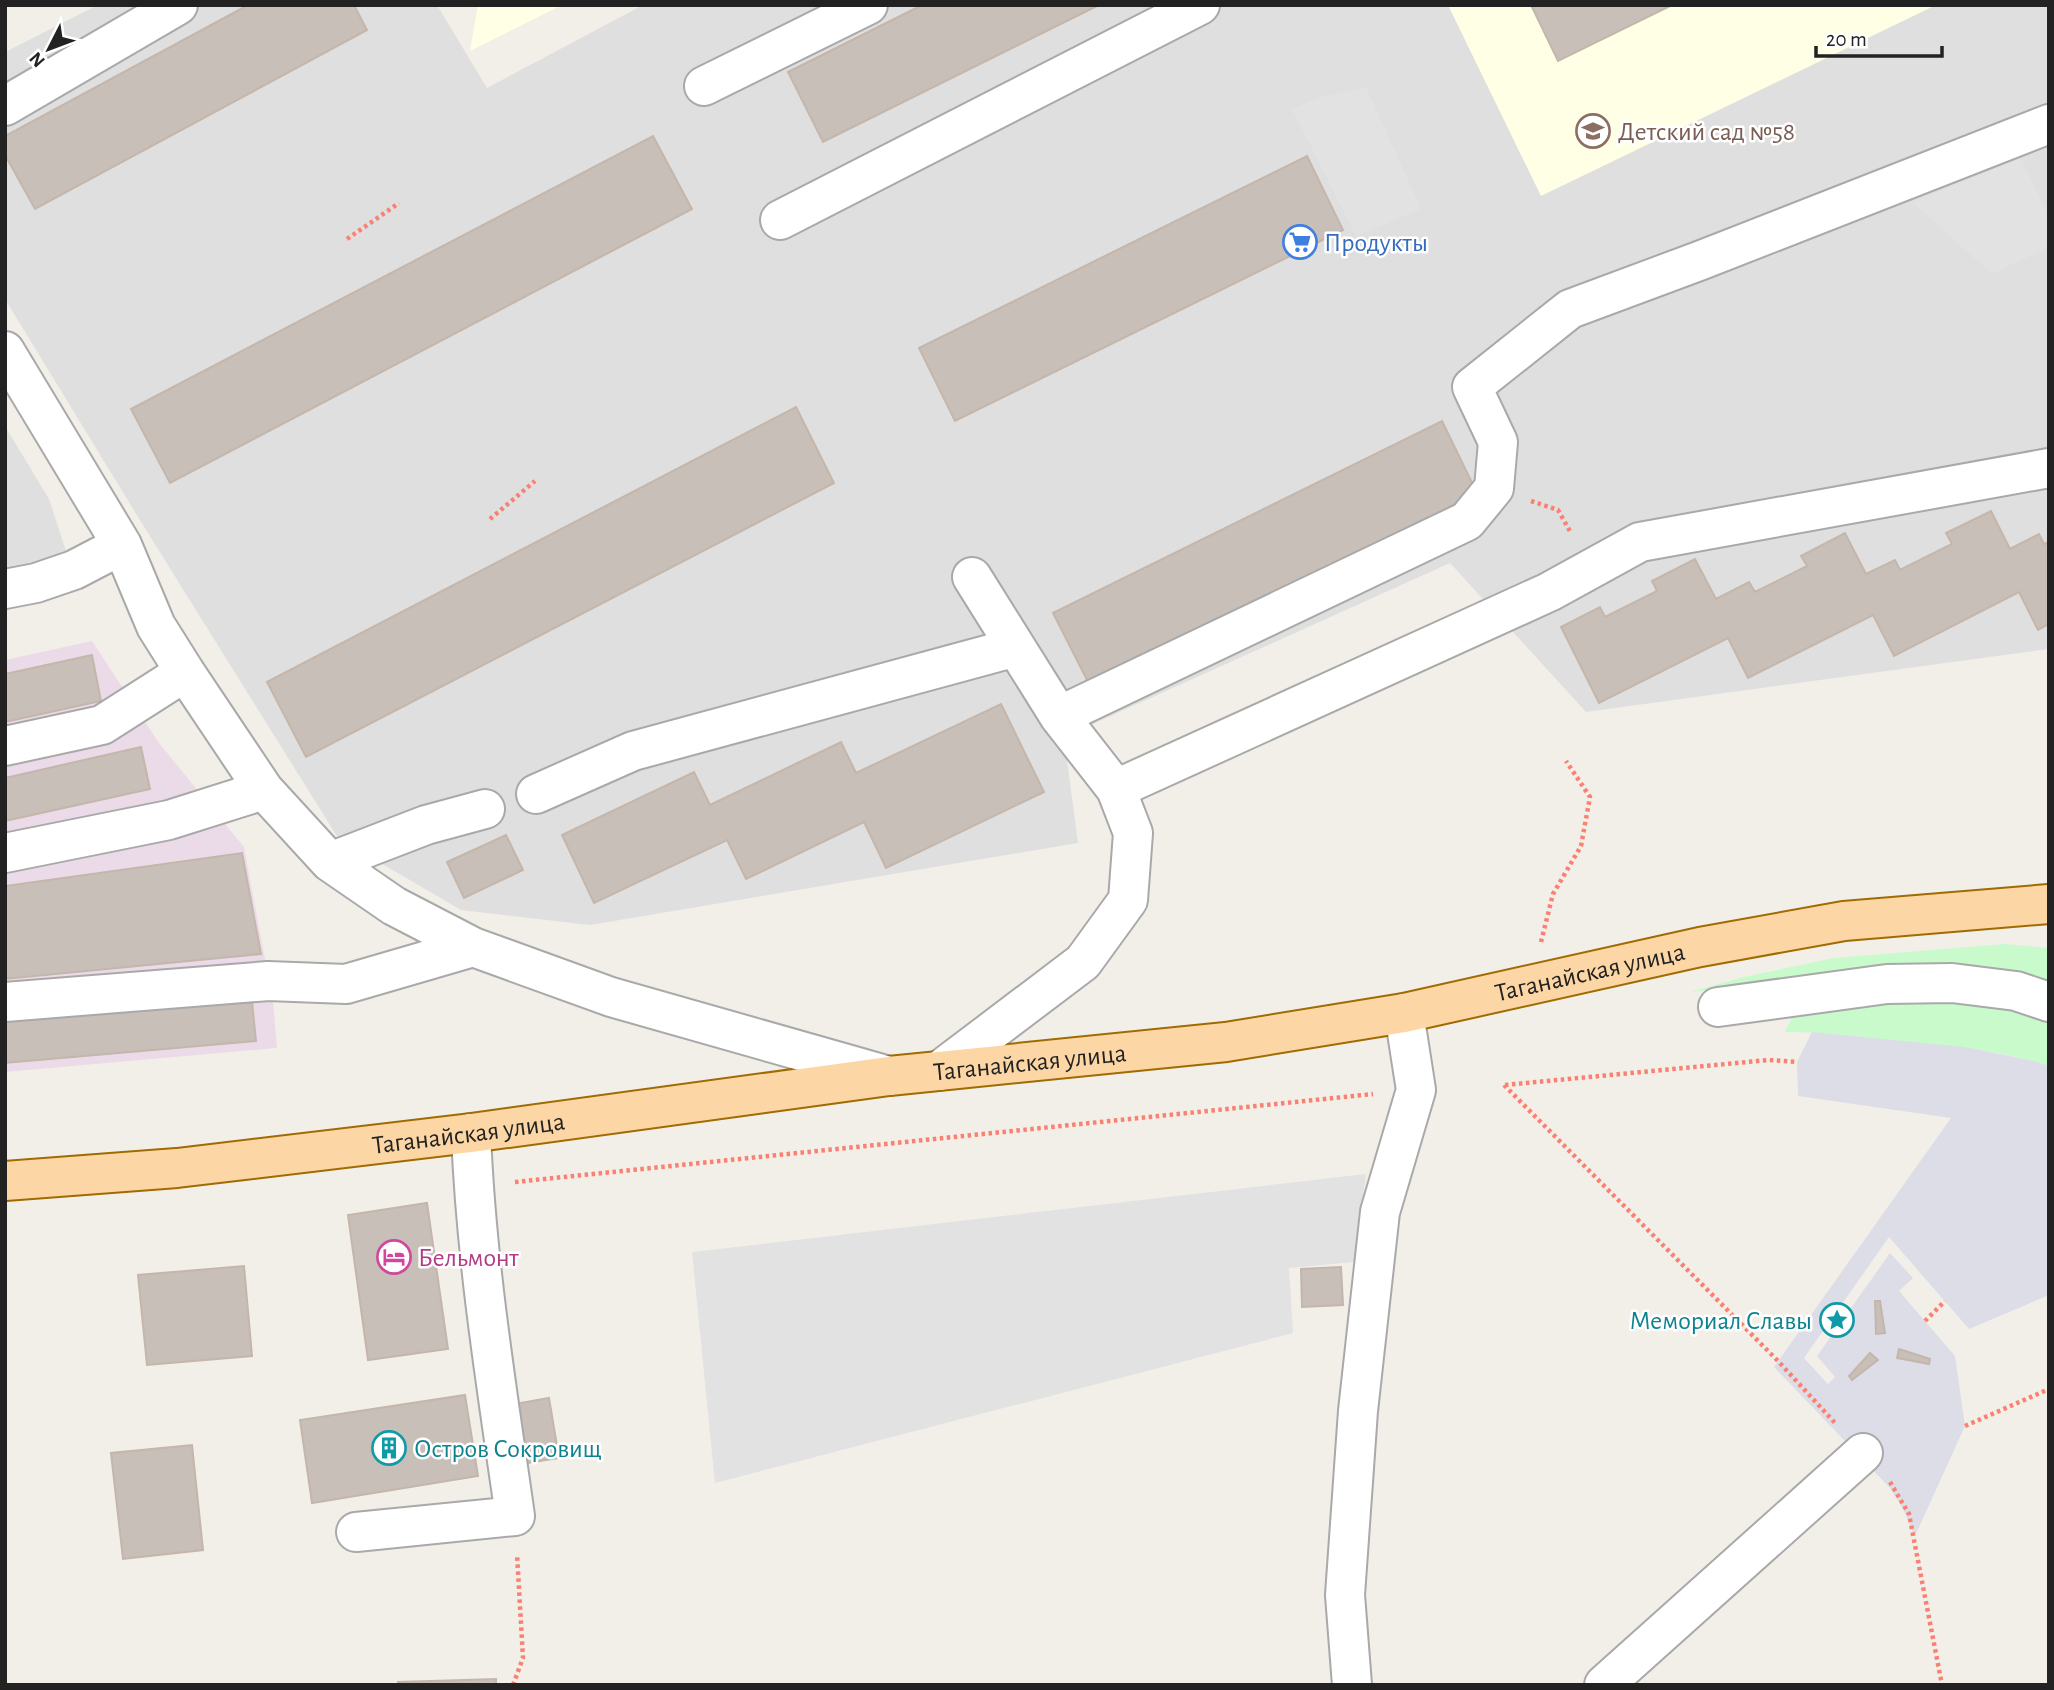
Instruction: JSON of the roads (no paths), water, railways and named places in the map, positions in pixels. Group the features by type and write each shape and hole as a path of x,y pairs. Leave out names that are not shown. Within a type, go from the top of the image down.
{"main road":[{"name":"Таганайская улица","path":"5,1181 177,1168 471,1133 889,1076 1226,1042 1404,1013 1700,947 1844,921 2038,909"}],"street":[{"path":"5,106 178,5"},
{"path":"704,86 868,5"},
{"path":"780,220 1200,5"},
{"path":"1059,716 1467,521 1494,488 1498,442 1472,387 1570,309 2049,124"},
{"path":"5,351 122,545 156,626 185,672 264,790 330,862 394,906 473,947 611,997 889,1076"},
{"path":"1116,789 1549,592 1640,542 2049,468"},
{"path":"5,589 36,583 74,570 122,545"},
{"path":"939,1071 1083,962 1128,901 1133,833 1116,789 1059,716 972,576"},
{"path":"536,794 633,751 1016,647"},
{"path":"5,746 102,724 185,672"},
{"path":"5,853 169,821 264,790"},
{"path":"330,862 426,825 485,808"},
{"path":"5,1002 268,981 346,984 473,947"},
{"path":"1718,1007 1887,984 1952,982 2016,991 2049,1002"},
{"path":"1352,1685 1345,1595 1358,1411 1380,1212 1416,1090 1404,1013"},
{"path":"356,1532 515,1516 484,1293 473,1187 471,1133"},
{"path":"1604,1685 1863,1453"}],"place":[{"name":"Детский сад №58","path":"1593,131"},
{"name":"Продукты","path":"1300,242"},
{"name":"Бельмонт","path":"394,1257"},
{"name":"Мемориал Славы","path":"1837,1320"},
{"name":"Остров Сокровищ","path":"389,1448"}]}
